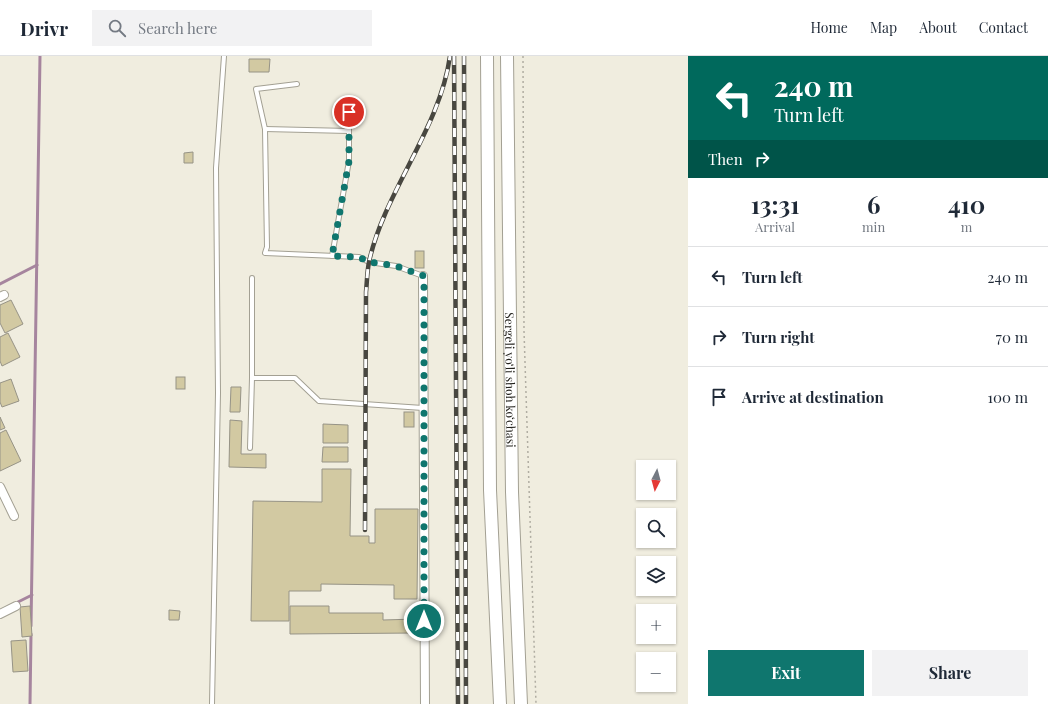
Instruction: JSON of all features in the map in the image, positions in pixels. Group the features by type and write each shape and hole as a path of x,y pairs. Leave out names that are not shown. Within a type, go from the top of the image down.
{"main road":[{"name":"Sergeli yo‘li shoh ko‘chasi","path":"487,56 490,490 500,704"},
{"name":"Sergeli yo‘li shoh ko‘chasi","path":"507,56 512,484 521,704"}],"street":[{"path":"424,276 424,704"},
{"path":"0,487 14,516"},
{"path":"0,614 16,606"}],"lane":[{"path":"212,704 218,394 216,168 224,56"},
{"path":"297,84 256,89 264,129 267,247 265,253 359,257 369,262 396,266 424,276"},
{"path":"332,256 349,161 349,112"},
{"path":"264,129 349,131"},
{"path":"250,448 252,278"},
{"path":"252,378 295,378 319,401 423,408"}],"path":[{"path":"523,56 524,331 536,704"}],"building":[{"path":"249,59 270,59 269,72 249,72"},
{"path":"193,152 193,163 184,163 184,153"},
{"path":"415,251 424,251 424,268 415,268"},
{"path":"11,300 23,324 5,333 0,323 0,305"},
{"path":"8,333 20,357 2,366 0,361 0,337"},
{"path":"176,377 185,377 185,389 176,389"},
{"path":"11,379 19,401 2,407 0,402 0,383"},
{"path":"231,387 241,387 240,412 230,412"},
{"path":"404,412 414,412 414,427 404,427"},
{"path":"0,417 5,428 0,430"},
{"path":"230,420 242,421 241,454 266,454 266,468 229,467"},
{"path":"323,424 348,425 348,443 323,443"},
{"path":"6,430 21,461 0,471 0,433"},
{"path":"323,447 348,447 348,462 322,462"},
{"path":"322,469 351,469 350,536 369,536 369,543 375,543 375,509 418,509 417,599 394,599 394,585 321,584 321,591 289,591 289,621 251,621 253,501 322,502"},
{"path":"30,606 32,636 22,637 20,607"},
{"path":"290,606 329,606 329,613 383,613 383,620 416,619 416,633 290,634"},
{"path":"169,610 180,611 179,620 169,620"},
{"path":"26,640 28,671 13,672 11,641"}],"waterway":[{"path":"31,626 40,56"},
{"path":"0,284 37,265"},
{"path":"14,604 32,595"},
{"path":"30,704 31,634"}],"railway":[{"path":"365,530 367,273 376,236 435,109 444,83 450,56"},
{"path":"454,56 458,704"},
{"path":"464,56 466,704"}],"route":[{"path":"349,112 349,161 332,256 359,257 369,262 396,266 424,276 424,621"}]}
